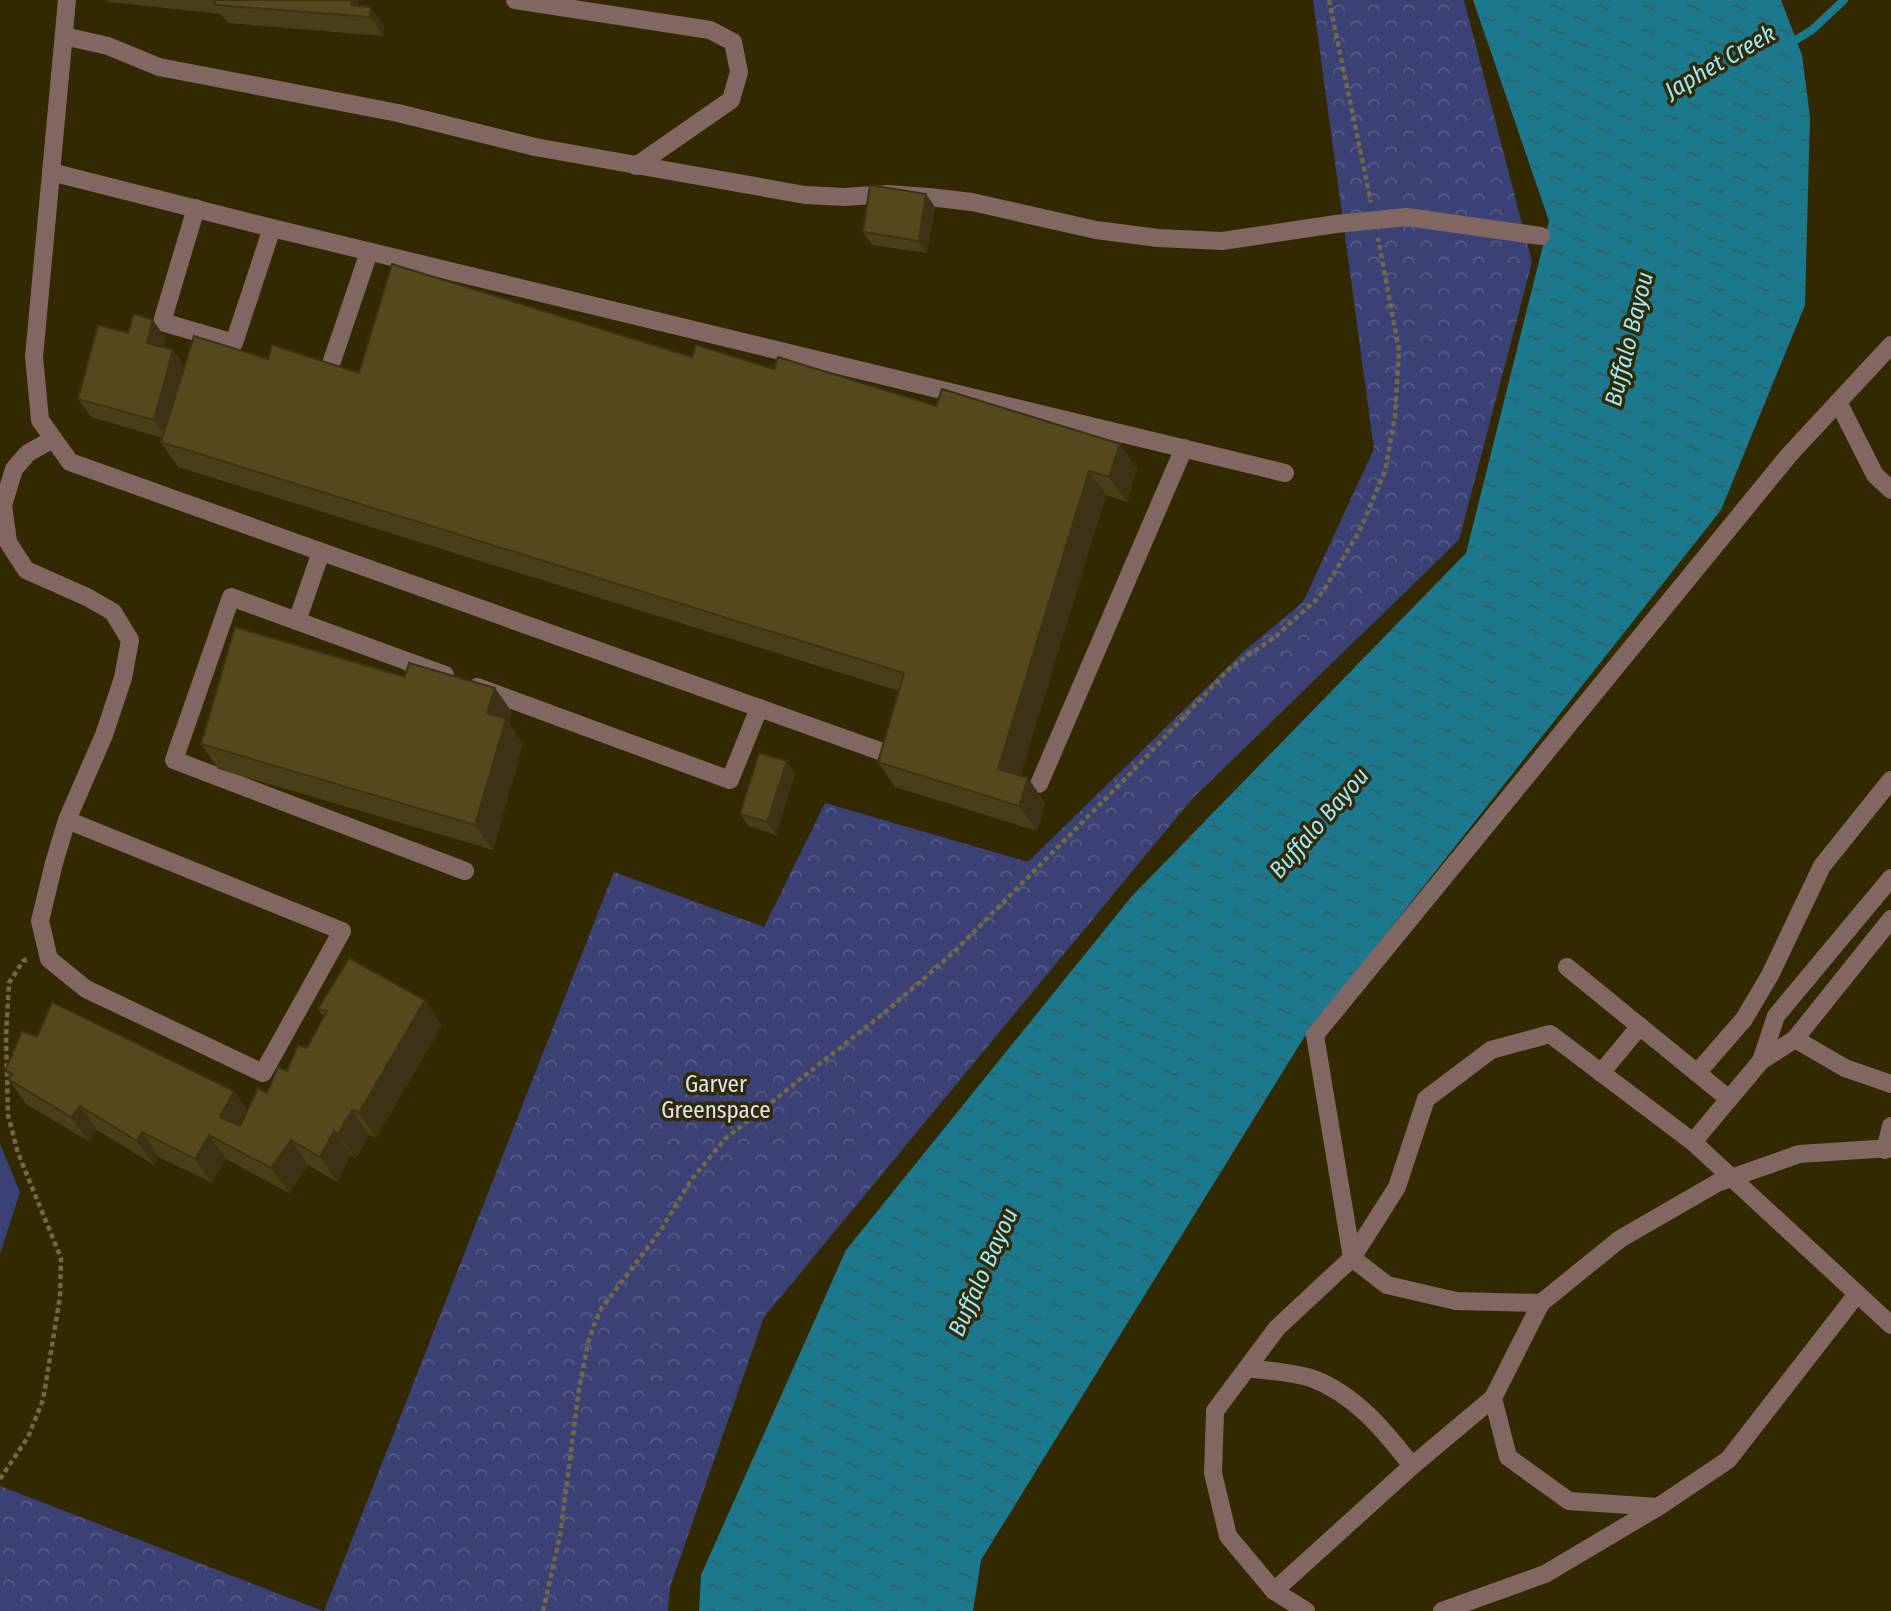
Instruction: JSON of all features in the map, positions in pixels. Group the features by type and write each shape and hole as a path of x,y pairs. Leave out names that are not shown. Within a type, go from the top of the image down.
{"street":[{"path":"67,0 34,357 40,420 70,461 888,754"},
{"path":"515,0 710,30 733,42 739,72 731,100 636,166"},
{"path":"64,36 108,46 159,67 398,113 535,147 804,195 845,197 887,194 972,202 1096,230 1222,242 1336,224 1407,217 1541,236"},
{"path":"51,172 369,252 1285,473"},
{"path":"196,208 162,322 234,343 272,228"},
{"path":"332,360 369,252"},
{"path":"1541,1303 1456,1301 1387,1285 1352,1258 1315,1035 1780,466 1891,345"},
{"path":"1838,402 1875,475 1891,490"},
{"path":"53,439 28,453 14,469 3,505 8,542 26,569 113,612 130,640 123,678 104,735 67,820 40,921 49,959 86,989 263,1073 342,931 67,820"},
{"path":"1039,784 1184,448"},
{"path":"297,621 321,552"},
{"path":"465,871 174,760 231,597 730,780 759,708"},
{"path":"1697,1073 1744,1019 1770,975 1822,866 1889,786"},
{"path":"1760,1061 1776,1016 1891,878"},
{"path":"1693,1142 1760,1061 1795,1039 1891,919"},
{"path":"1567,967 1729,1099"},
{"path":"1601,1073 1640,1026"},
{"path":"1306,1611 1274,1591 1228,1536 1213,1473 1214,1411 1277,1328 1352,1258 1397,1187 1426,1099 1491,1049 1550,1034 1693,1142 1891,1325"},
{"path":"1795,1039 1845,1068 1891,1084"},
{"path":"1274,1591 1412,1466 1493,1398 1541,1303 1620,1239 1717,1183 1799,1154 1888,1149 1891,1126"},
{"path":"1442,1611 1545,1574 1658,1507 1728,1461 1857,1294"},
{"path":"1247,1368 1311,1378 1351,1400 1387,1433 1412,1466"},
{"path":"1493,1398 1508,1457 1569,1501 1658,1507"}],"path":[{"path":"544,1611 560,1536 587,1343 601,1309 661,1230 691,1180 725,1139 888,1009 954,952 1130,774 1229,669 1276,636 1317,598 1359,532 1385,471"},
{"path":"0,1479 28,1437 43,1400 60,1297 61,1258 18,1153 8,1115 6,1036 9,983 23,961 47,951"}],"green space":[{"name":"Garver Greenspace","path":"1313,0 1464,0 1532,262 1459,540 1192,799 764,1317 670,1587 668,1611 324,1611 614,872 764,927 825,803 1028,862 1244,651 1303,602 1374,449"},
{"path":"0,1144 20,1192 0,1254"},
{"path":"0,1486 323,1611 0,1611"}],"water":[{"name":"Buffalo Bayou","path":"1473,0 1781,0 1802,55 1810,117 1805,305 1721,510 1303,1039 981,1560 973,1611 699,1611 701,1575 846,1250 1132,896 1466,553 1549,221"}],"building":[{"path":"215,0 352,0 352,5 371,7 370,17 215,5"},
{"path":"870,185 926,194 919,241 863,232"},
{"path":"392,264 692,357 696,345 774,369 778,357 936,406 942,389 1120,444 1109,477 1089,471 998,769 1028,778 1019,806 878,762 904,673 161,442 194,336 268,359 272,345 359,373"},
{"path":"134,314 153,320 147,343 173,350 154,420 78,399 98,325 128,333"},
{"path":"235,627 405,677 409,663 495,688 487,713 506,719 475,825 201,744"},
{"path":"759,753 787,761 767,822 740,814"},
{"path":"349,958 425,1000 359,1113 352,1110 338,1134 334,1131 320,1157 291,1140 271,1168 209,1135 195,1159 142,1132 137,1141 80,1106 71,1117 8,1079 13,1073 5,1071 22,1031 37,1037 52,1002 234,1091 220,1117 240,1126 258,1088 267,1093 278,1067 287,1071 298,1045 307,1048 327,1011 318,1009"}],"waterway":[{"name":"Japhet Creek","path":"1789,44 1812,30 1844,0"}]}
